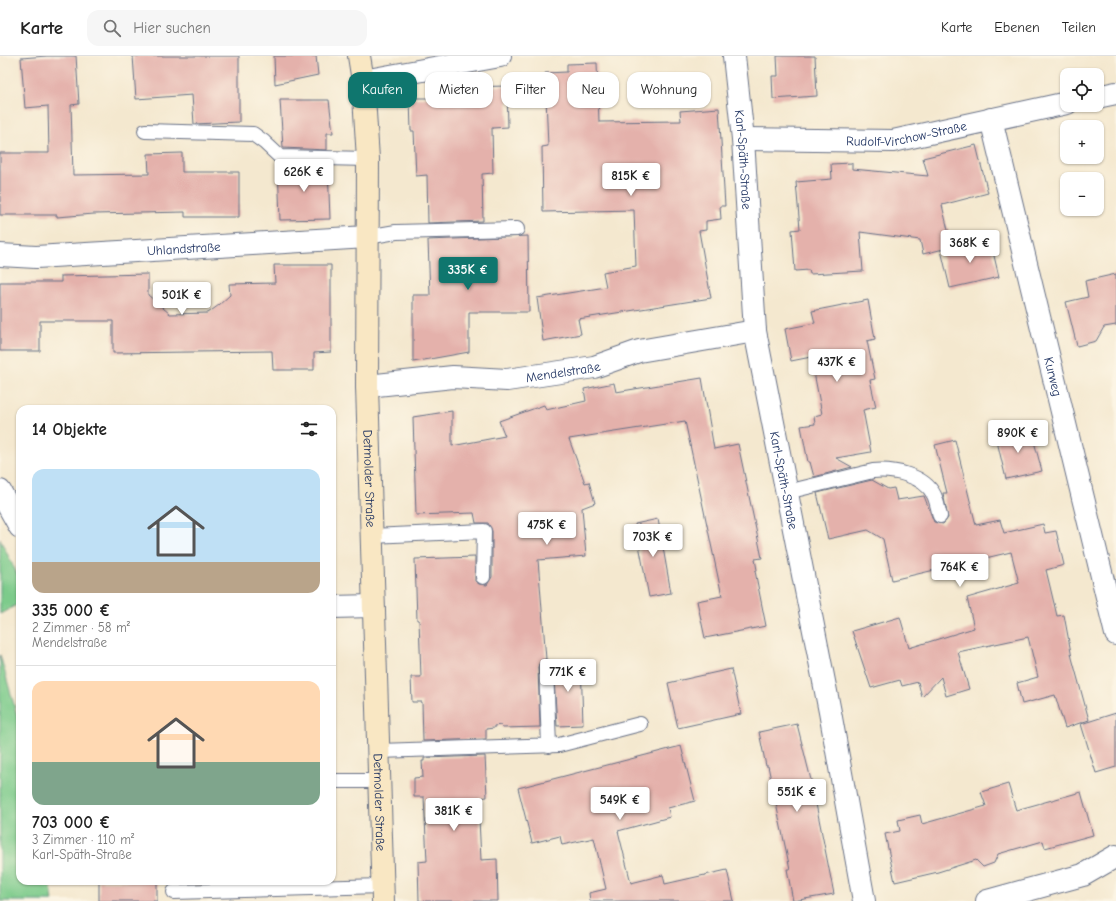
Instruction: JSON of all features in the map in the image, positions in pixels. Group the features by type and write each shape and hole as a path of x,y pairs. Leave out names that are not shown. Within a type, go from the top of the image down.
{"main road":[{"name":"Detmolder Straße","path":"359,56 362,72"},
{"name":"Detmolder Straße","path":"365,108 368,159 367,386 373,606 380,781 382,894"}],"street":[{"path":"412,72 500,56"},
{"name":"Karl-Späth-Straße","path":"734,56 743,139 755,331 830,712 864,901"},
{"path":"1104,96 1116,93"},
{"name":"Rudolf-Virchow-Straße","path":"743,139 893,141 1060,104"},
{"name":"Kurweg","path":"991,119 1116,634"},
{"name":"Uhlandstraße","path":"0,255 36,257 368,237"},
{"name":"Mendelstraße","path":"367,386 453,377 507,380 594,366 639,351 755,331"},
{"path":"0,491 16,520"},
{"path":"336,607 373,606"},
{"path":"987,901 1083,875 1116,856"}],"lane":[{"path":"145,131 253,134 280,157 368,159"},
{"path":"368,237 396,232 516,229"},
{"path":"787,492 873,471 888,470 904,474 924,483 933,494 940,516"},
{"path":"371,536 484,530 483,576"},
{"path":"546,667 549,746"},
{"path":"379,751 559,745 640,724"},
{"path":"336,781 380,781"},
{"path":"174,892 382,894"}],"green space":[{"path":"0,539 16,572 16,605 0,614"},
{"path":"0,655 16,712 16,885 51,885 53,901 0,901"}],"building":[{"path":"76,56 79,104 71,105 73,175 149,174 148,154 182,153 182,172 239,172 239,217 185,217 185,212 94,214 57,217 57,215 0,215 0,153 49,153 48,106 25,108 21,58"},
{"path":"133,56 239,56 239,122 194,124 192,95 136,99"},
{"path":"274,56 316,56 318,75 275,84"},
{"path":"777,56 815,56 817,96 773,99 772,76 778,76"},
{"path":"597,63 597,72 567,72 567,64"},
{"path":"559,72 567,72 567,108 599,108 599,122 681,121 680,111 719,108 725,206 720,206 721,219 706,221 706,230 699,231 711,298 578,319 581,334 543,341 537,298 606,287 603,272 636,266 634,210 543,212 542,147 548,146 546,108 559,108"},
{"path":"493,86 501,86 501,108 508,108 508,127 492,128 493,173 482,174 483,221 428,223 427,175 416,176 414,131 411,131 410,108 417,108 417,98 425,98 425,108 493,108"},
{"path":"280,100 329,100 333,133 327,133 327,150 283,148"},
{"path":"976,145 988,193 942,205 952,247 923,254 920,240 860,232 863,271 810,274 809,270 795,271 792,230 800,229 796,182 832,179 831,164 852,163 852,169 928,176 923,158"},
{"path":"278,165 328,167 330,219 280,220"},
{"path":"528,236 529,312 469,312 469,352 413,362 413,295 430,295 428,240"},
{"path":"990,239 999,277 950,288 941,250"},
{"path":"274,265 331,265 331,352 314,353 314,370 273,370 272,351 113,353 113,321 40,321 40,351 0,351 0,282 61,282 61,276 148,274 148,295 170,314 208,313 230,295 229,284 275,283"},
{"path":"1116,274 1116,325 1104,327 1096,341 1077,346 1066,302 1088,297 1085,281"},
{"path":"868,300 875,339 867,341 875,379 870,380 876,407 863,410 871,452 836,458 852,467 814,477 810,462 808,462 801,426 815,424 814,416 822,414 811,357 791,361 785,329 815,323 812,311"},
{"path":"702,378 714,449 738,444 762,558 755,559 757,570 755,571 766,626 705,638 697,601 722,596 685,421 569,439 585,483 589,482 595,503 582,508 586,556 538,560 546,659 541,660 538,667 540,727 502,728 501,725 486,729 486,739 423,741 422,702 412,702 411,677 421,677 415,559 475,557 475,581 479,584 487,585 492,577 492,531 488,523 476,523 474,513 416,515 413,417 452,411 452,446 505,436 499,421 544,405 546,410 586,401 584,389 614,383 616,392"},
{"path":"1018,427 1020,437 1032,434 1042,471 1006,479 995,433"},
{"path":"955,440 976,525 1000,520 1004,533 1043,524 1045,533 1056,531 1064,565 1046,570 1057,616 1064,615 1072,658 1089,720 1065,728 1055,695 1022,704 1017,683 1038,677 1028,637 958,652 969,689 946,696 941,677 922,697 918,682 902,686 900,680 871,688 852,631 900,617 909,648 974,628 967,598 1019,583 1011,552 892,580 883,539 868,530 828,539 817,493 872,480 888,489 894,488 897,500 924,496 934,522 943,524 948,518 943,493 947,493 935,445"},
{"path":"658,519 671,593 649,597 635,524"},
{"path":"581,661 583,725 557,726 553,662"},
{"path":"731,669 741,714 678,728 668,683"},
{"path":"1116,713 1116,767 1096,773 1081,724"},
{"path":"797,724 812,784 834,894 793,901 787,869 790,869 768,766 766,766 759,732"},
{"path":"681,746 695,801 668,808 670,817 618,831 631,883 663,875 665,884 727,870 734,901 590,901 589,893 606,889 594,838 562,845 560,836 532,843 518,788"},
{"path":"485,756 487,797 478,798 481,860 497,859 498,901 419,901 418,862 427,861 424,797 414,797 414,778 423,777 422,761 424,761 424,758"},
{"path":"1008,784 1016,810 1081,792 1093,835 1045,848 1043,841 998,854 994,863 983,867 976,860 938,872 895,882 885,834 900,831 898,820 920,815 922,824 986,806 981,792"},
{"path":"99,885 157,885 157,901 99,901"}]}
